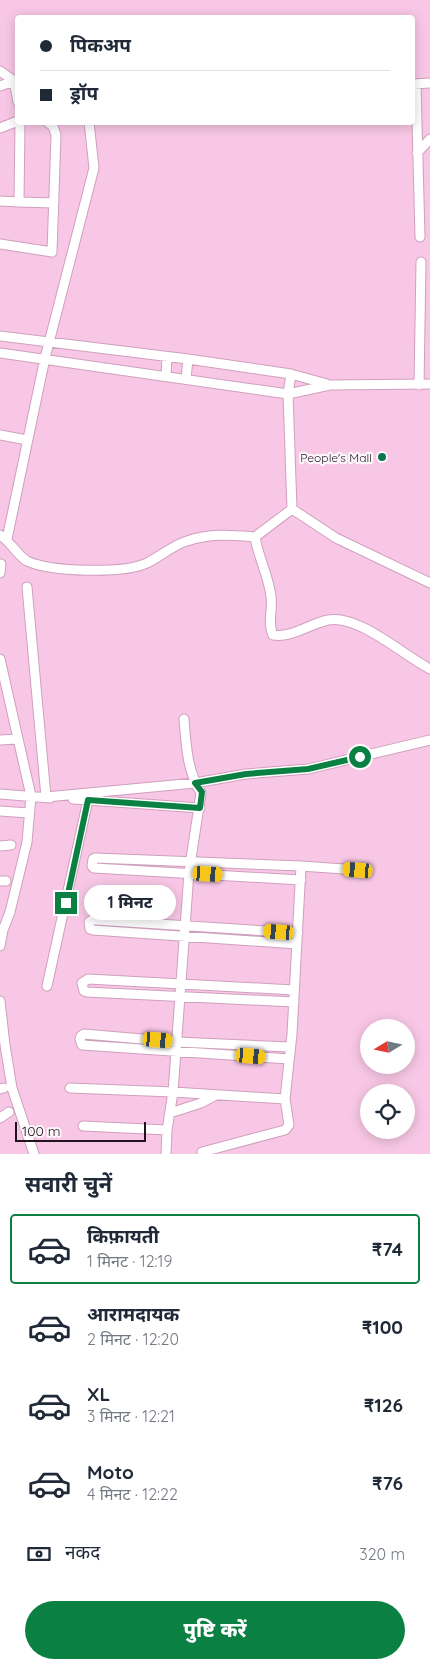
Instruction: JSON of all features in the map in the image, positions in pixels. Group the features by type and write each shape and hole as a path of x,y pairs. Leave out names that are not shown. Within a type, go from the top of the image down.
{"street":[{"path":"0,71 14,81 15,86"},
{"path":"0,86 14,81"},
{"path":"415,84 430,83"},
{"path":"415,107 420,237"},
{"path":"0,128 15,123"},
{"path":"19,125 19,202"},
{"path":"0,244 52,252 56,135 51,125"},
{"path":"89,125 94,168 45,358 28,440 3,537 26,560 49,567 111,571 129,569 146,563 185,541 215,534 255,536 292,509"},
{"path":"417,153 430,139"},
{"path":"0,200 54,203"},
{"path":"419,385 421,262"},
{"path":"0,336 50,344 188,359 291,374 330,385"},
{"path":"0,353 288,394 330,385 430,384"},
{"path":"166,376 167,357"},
{"path":"186,379 188,359"},
{"path":"291,374 288,394 292,509"},
{"path":"0,435 28,440"},
{"path":"292,509 336,538 430,583"},
{"path":"255,536 272,598 269,627 273,635 282,636 329,620 346,621 370,631 416,662 430,669"},
{"path":"27,587 46,797"},
{"path":"0,659 4,695 18,739 31,796 28,813 27,842 0,946"},
{"path":"166,1154 167,1130 173,1092 190,872 202,792 195,783 188,759 184,719"},
{"path":"0,740 18,739"},
{"path":"46,797 195,783 246,774 308,769 430,740"},
{"path":"0,794 200,808"},
{"path":"47,986 88,800"},
{"path":"0,811 28,813"},
{"path":"0,846 11,845"},
{"path":"301,880 190,872 94,868 92,861 95,858 358,870"},
{"path":"202,1152 285,1130 289,1125 286,1099 292,1034 301,866"},
{"path":"297,944 93,930 90,929 89,922 96,920 298,933"},
{"path":"294,990 88,979 82,983 84,991 87,992 294,1002"},
{"path":"0,1001 4,1045 12,1088 34,1154"},
{"path":"289,1059 176,1046 84,1034 80,1040 82,1045 176,1046 290,1047"},
{"path":"70,1088 286,1099"},
{"path":"170,1113 216,1095"},
{"path":"0,1118 9,1112"},
{"path":"84,1126 167,1130"}],"place":[{"name":"People's Mall","path":"382,457"}],"route":[{"path":"66,903 88,800 200,808 202,792 195,783 246,774 308,769 360,757"}]}
